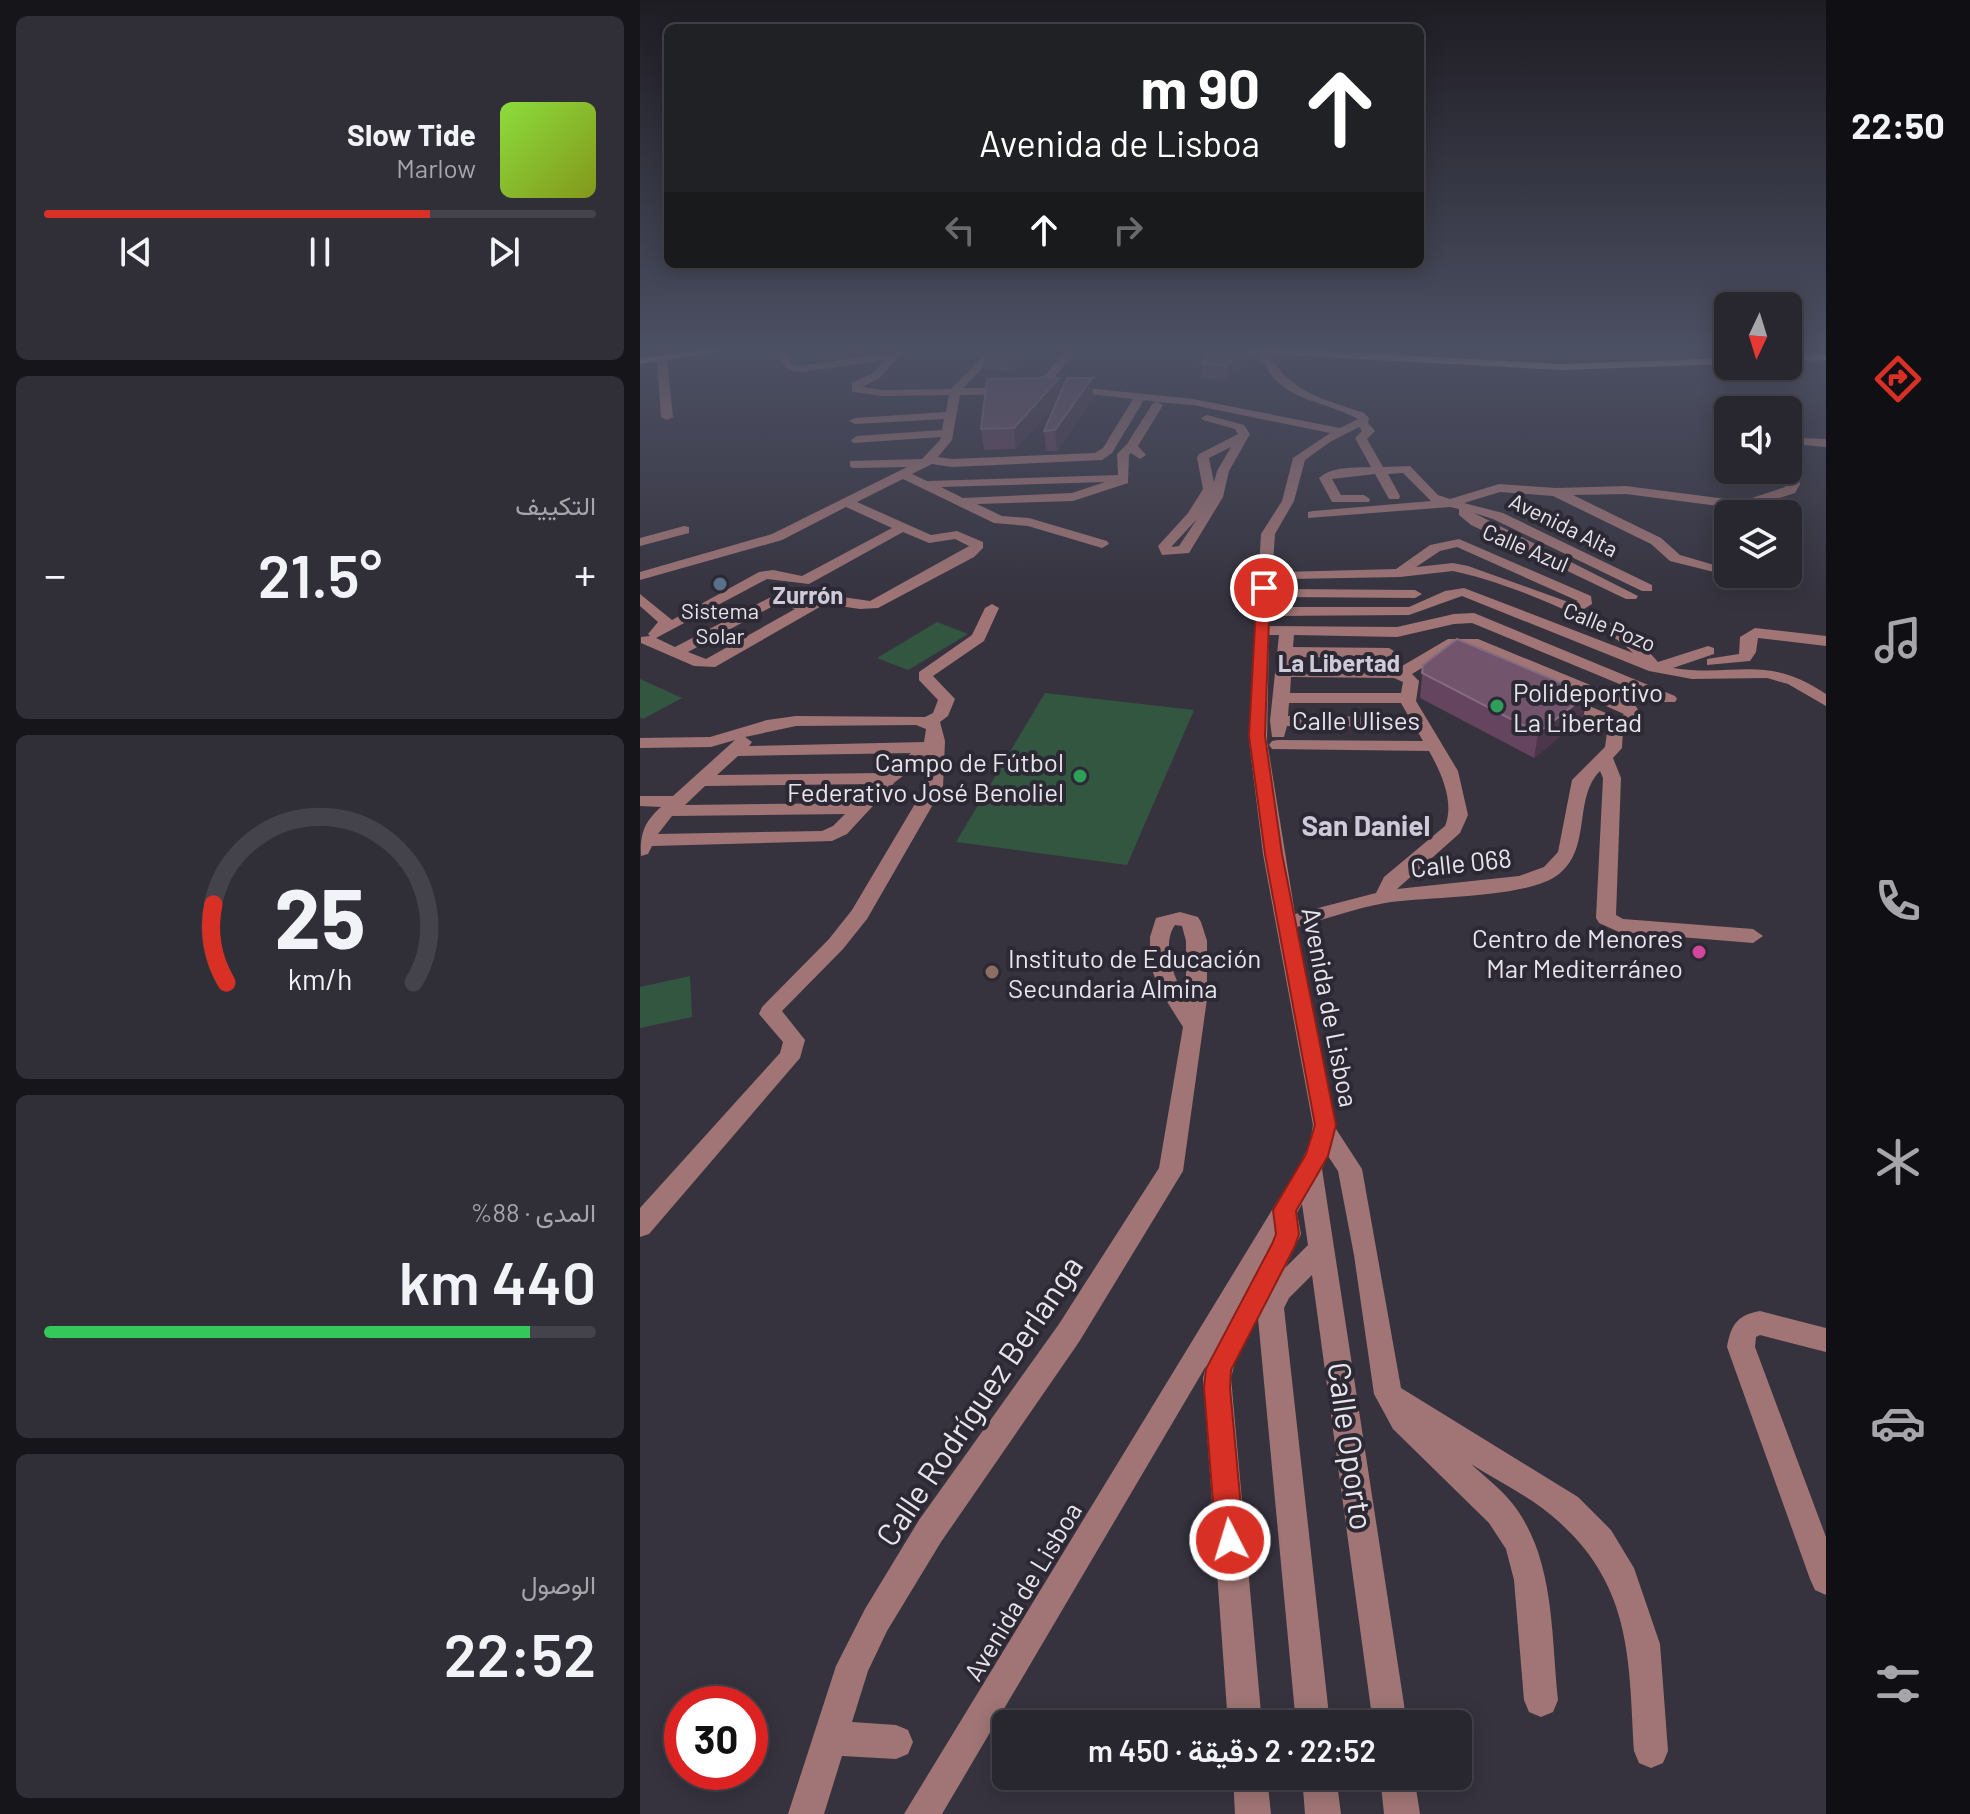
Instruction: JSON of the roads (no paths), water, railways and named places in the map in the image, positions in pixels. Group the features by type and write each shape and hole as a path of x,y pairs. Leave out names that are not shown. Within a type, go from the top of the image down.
{"street":[{"path":"857,440 928,435"},
{"path":"640,576 777,537 927,461 943,447 947,435"},
{"path":"854,464 1098,457 1121,435"},
{"path":"1124,479 1123,454 1136,451 1140,435"},
{"path":"1236,440 1205,454 1203,458 1209,489 1193,515 1165,546 1167,552 1184,550 1217,497 1223,471 1236,440 1238,435"},
{"name":"Avenida de Lisboa","path":"922,1814 1310,1169 1324,1130 1287,923 1269,745 1257,728 1267,618 1268,534 1288,501 1299,458 1334,435"},
{"path":"1365,435 1361,438 1394,496"},
{"path":"1196,454 1205,447 1236,440"},
{"path":"1802,441 1826,443"},
{"name":"Avenida Alta","path":"1379,470 1406,469 1426,494 1446,504 1498,516 1647,588"},
{"path":"1379,470 1334,473 1325,480 1334,497 1340,500 1426,494"},
{"path":"903,474 999,520 1029,522 1102,544"},
{"path":"924,484 1124,479"},
{"path":"959,501 1073,497 1124,479"},
{"path":"1313,515 1446,504 1499,488 1556,492 1626,490 1741,504 1790,490 1794,484"},
{"path":"1556,492 1656,541 1675,558 1714,569"},
{"path":"643,641 700,663 713,662 829,599 861,607 873,605 969,554 978,545 957,535 929,539 848,503"},
{"path":"1462,507 1476,522 1631,596"},
{"path":"1175,513 1193,515"},
{"path":"643,641 764,575 804,581 903,527"},
{"path":"640,542 684,530"},
{"path":"1638,532 1638,541 1645,549 1696,575 1694,583"},
{"name":"Calle Azul","path":"1443,543 1459,543 1586,599 1580,608 1568,609 1453,567 1400,573 1431,549 1443,543"},
{"path":"1400,573 1280,577 1278,593 1267,618 1287,631 1389,632 1419,630 1454,619 1487,622 1669,699"},
{"name":"Calle Pozo","path":"1267,618 1416,610 1450,593 1464,592 1658,667 1686,675 1773,674 1795,681 1826,701"},
{"path":"1278,593 1415,594"},
{"path":"640,598 666,622 661,632"},
{"path":"676,652 769,602 783,600 807,609"},
{"path":"642,842 816,839 840,830 930,737 947,699 928,682 927,672 979,638 992,608"},
{"path":"1568,609 1600,622 1627,639 1658,667 1739,660 1747,655 1748,637 1755,633 1826,641"},
{"path":"1269,745 1278,721 1287,631"},
{"path":"661,632 691,644"},
{"path":"1397,673 1453,642 1468,644"},
{"path":"1468,644 1456,650 1459,655 1473,661"},
{"name":"Calle 068","path":"1287,923 1384,897 1522,882 1551,871 1567,853 1581,780 1613,748 1614,731 1618,724 1633,715 1631,709 1488,647 1468,644"},
{"path":"1658,667 1708,651"},
{"path":"1284,652 1389,653"},
{"path":"1281,672 1397,673 1411,681 1408,698 1453,783 1458,807 1457,822 1447,836 1391,881 1384,897"},
{"path":"1546,693 1618,724"},
{"path":"1280,698 1408,698"},
{"path":"640,1226 789,1058 794,1040 773,1020 770,1014 773,1007 836,944 860,914 934,787 930,737 911,720 796,721 767,725 739,743 672,806 642,842"},
{"path":"1278,721 1420,722"},
{"path":"640,743 930,737"},
{"name":"Calle Ulises","path":"1269,745 1433,746"},
{"path":"1604,757 1612,778 1606,918 1619,925 1753,936"},
{"path":"702,781 889,778"},
{"path":"640,801 672,806 861,808"},
{"name":"Calle Rodríguez Berlanga","path":"806,1814 853,1666 876,1620 930,1531 1126,1246 1171,1171 1193,1024"},
{"path":"1324,1130 1350,1169 1367,1255 1388,1394 1403,1419 1500,1512 1520,1543 1530,1580 1541,1700"},
{"name":"Calle Oporto","path":"1310,1169 1388,1710"},
{"path":"1244,1710 1217,1378 1222,1360 1288,1234 1284,1210"},
{"path":"1312,1710 1271,1308 1280,1290 1323,1247"},
{"path":"1826,1340 1760,1321 1748,1326 1741,1338 1741,1347 1826,1579"},
{"path":"1388,1394 1567,1508 1600,1541 1623,1579 1644,1644 1651,1751"},
{"path":"832,1738 896,1742"},
{"path":"1251,1790 1253,1814"},
{"path":"1320,1790 1323,1814"},
{"path":"1399,1790 1402,1814"}],"place":[{"name":"Sistema Solar","path":"720,584"},
{"name":"Polideportivo La Libertad","path":"1497,706"},
{"name":"Campo de Fútbol Federativo José Benoliel","path":"1080,776"},
{"name":"Centro de Menores Mar Mediterráneo","path":"1699,952"},
{"name":"Instituto de Educación Secundaria Almina","path":"992,972"}],"district":[{"name":"Zurrón","path":"808,594"},
{"name":"La Libertad","path":"1339,662"},
{"name":"San Daniel","path":"1366,825"}]}
